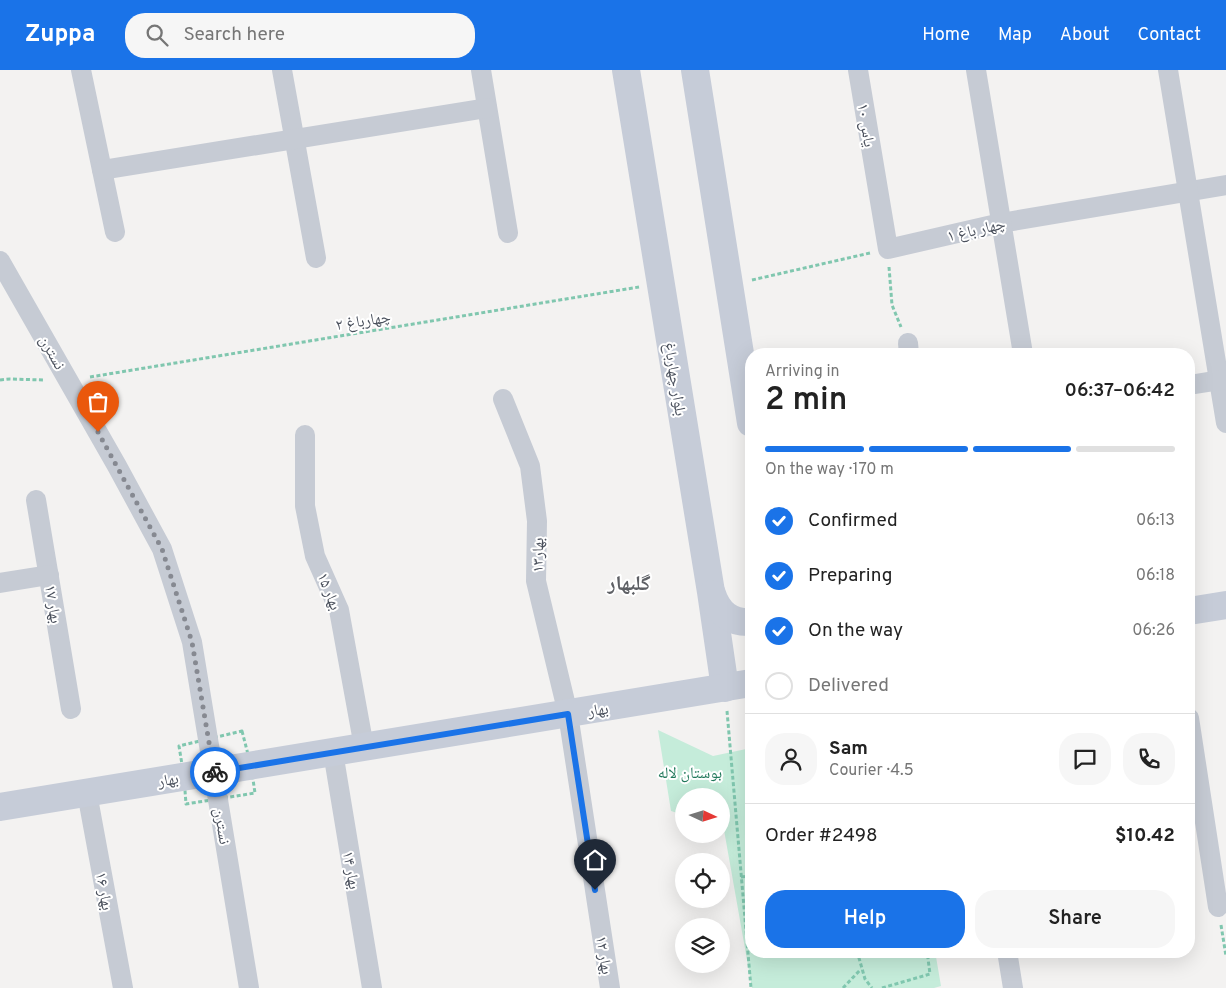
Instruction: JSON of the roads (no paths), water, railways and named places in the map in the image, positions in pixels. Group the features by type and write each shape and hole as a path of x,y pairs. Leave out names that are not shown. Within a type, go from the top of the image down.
{"street":[{"path":"81,70 116,232"},
{"path":"282,70 316,258"},
{"path":"481,70 508,234"},
{"name":"بلوار چهارباغ","path":"626,70 725,688"},
{"path":"695,70 745,386"},
{"name":"یاس ۱۰","path":"858,70 888,249"},
{"path":"976,70 1022,348"},
{"path":"1168,70 1206,302 1222,379 1226,424"},
{"path":"102,170 487,108"},
{"name":"چهار باغ ۱","path":"888,249 1001,222 1226,185"},
{"name":"نسترن","path":"0,261 162,549 192,642 249,988"},
{"path":"1195,384 1222,379"},
{"name":"بهار۱۳","path":"503,399 530,466 538,521 536,581 568,714"},
{"name":"بهار ۱۵","path":"305,435 304,506 315,556 339,610 364,747"},
{"name":"بهار ۱۷","path":"36,500 71,709"},
{"path":"0,583 49,575"},
{"path":"711,592 716,605 724,615 736,621 745,622"},
{"path":"1195,610 1226,605"},
{"name":"بهار","path":"0,807 745,684"},
{"name":"بهار ۱۲","path":"568,714 610,988"},
{"name":"بهار ۱۴","path":"332,752 372,988"},
{"path":"1195,757 1218,908"},
{"name":"بهار ۱۶","path":"87,793 123,988"},
{"path":"1008,958 1012,988"}],"district":[{"name":"گلبهار","path":"629,583"}],"park label":[{"name":"بوستان لاله","path":"690,772"}]}
